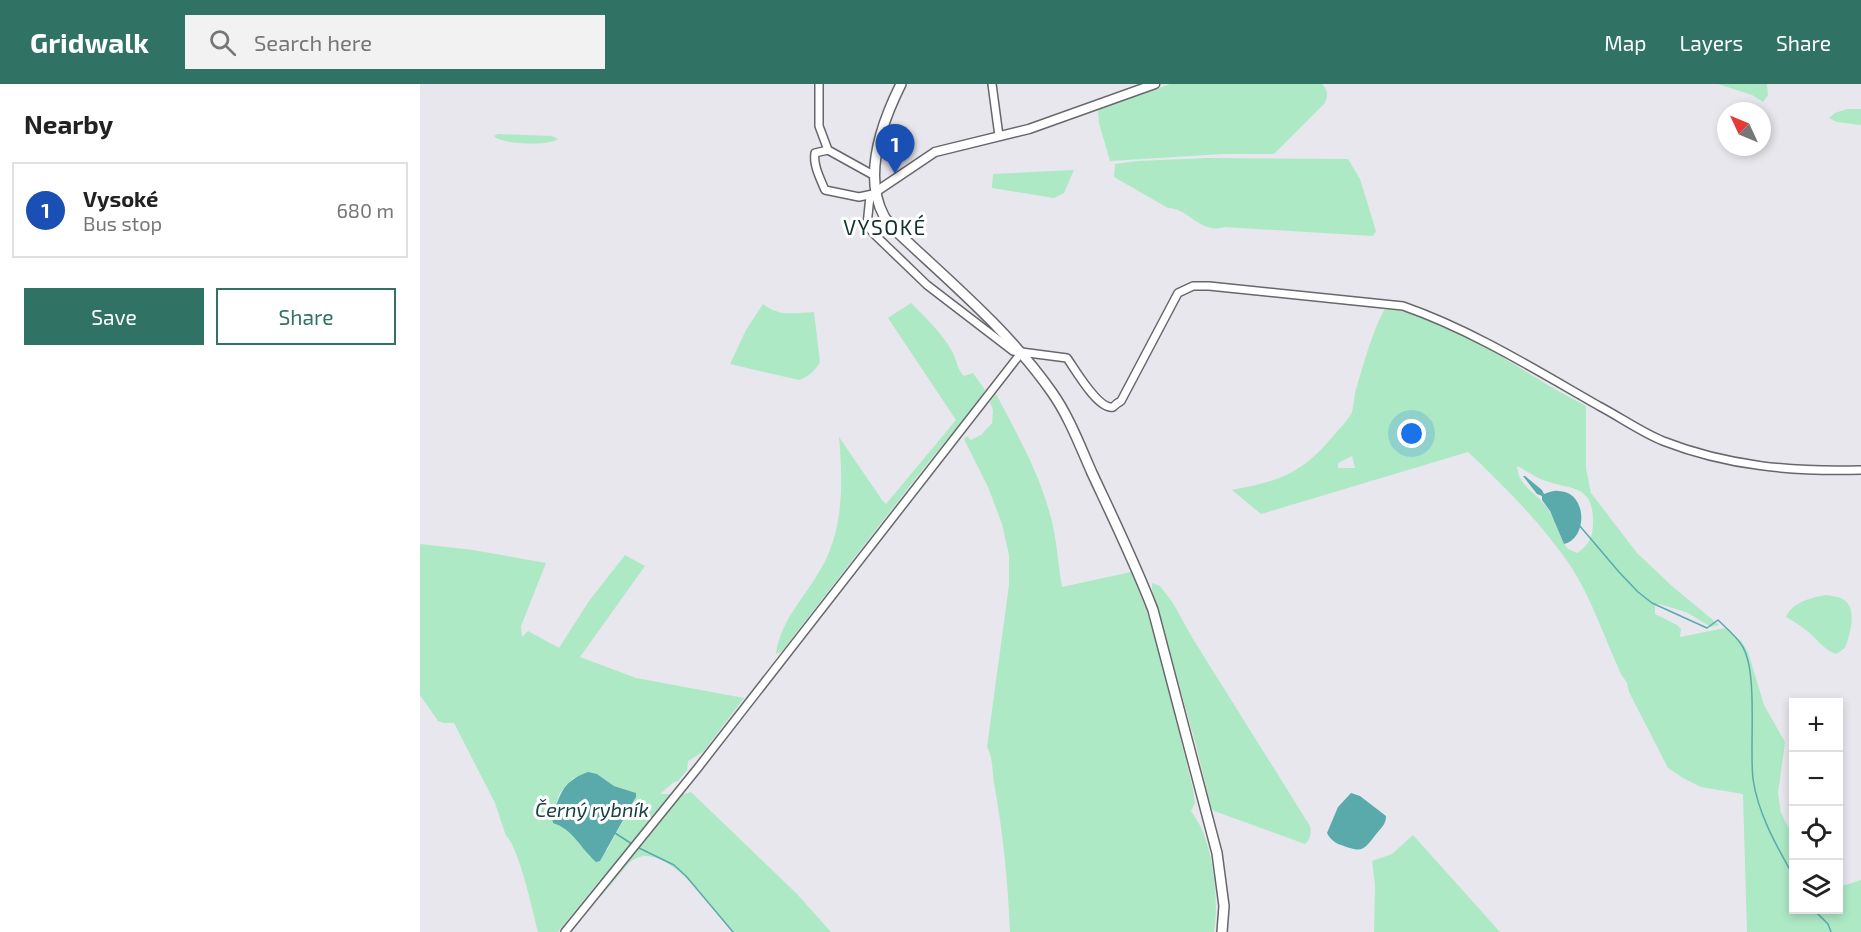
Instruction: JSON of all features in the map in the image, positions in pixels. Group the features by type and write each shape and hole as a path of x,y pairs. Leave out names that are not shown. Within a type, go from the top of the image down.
{"main road":[{"path":"901,84 879,137 874,194 884,216 896,231 989,319 1021,353 1053,394 1069,423 1140,576 1153,610 1217,853 1224,906 1222,932"}],"street":[{"path":"819,84 819,126 828,150"},
{"path":"992,84 999,136"},
{"path":"875,176 828,150 815,153 817,172 825,190 859,197 874,194 935,152 1029,129 1155,84"},
{"path":"874,194 867,225 927,285 1013,351 1067,358 1096,399 1105,406 1113,407 1121,401 1178,293 1193,286 1403,306 1428,314 1466,333 1661,440 1711,457 1762,467 1815,471 1861,470"},
{"path":"565,932 697,769 1021,353"}],"green space":[{"path":"1170,84 1322,84 1327,95 1325,103 1274,154 1223,154 1110,161 1099,123 1098,110"},
{"path":"1718,84 1767,84 1768,95 1763,102 1752,95"},
{"path":"1847,109 1861,109 1861,125 1837,122 1829,118"},
{"path":"498,134 552,136 558,139 545,143 526,144 494,136"},
{"path":"1208,158 1348,159 1360,179 1376,231 1373,236 1208,227 1182,212 1168,208 1114,177 1115,164"},
{"path":"1074,170 1064,193 1054,198 992,188 993,174"},
{"path":"911,303 946,341 962,374 964,376 973,373 985,390 979,401 926,465 782,651 776,654 787,621 819,572 833,540 840,507 839,437 886,504 956,420 888,318"},
{"path":"763,304 781,313 814,312 820,362 814,371 805,377 799,380 730,364 746,330"},
{"path":"1384,310 1421,316 1463,335 1586,406 1586,468 1591,493 1637,553 1719,625 1711,627 1686,612 1659,604 1655,605 1655,614 1677,625 1681,629 1680,637 1725,628 1741,641 1748,652 1764,705 1785,742 1778,793 1781,813 1789,828 1789,914 1843,914 1843,886 1861,880 1861,932 1747,932 1743,794 1701,787 1668,768 1629,692 1627,683 1578,577 1522,506 1468,452 1261,514 1232,490 1265,483 1290,473 1301,467 1323,447 1352,412 1368,349","holes":["1352,456 1355,468 1338,468 1338,463","1517,466 1542,480 1579,491 1589,501 1593,526 1591,536 1585,547 1577,553 1568,549 1545,505 1521,480"]},
{"path":"996,394 1041,486 1055,535 1062,587 1131,572 1142,598 1159,652 1193,789 1195,803 1191,811 1202,829 1213,868 1216,895 1214,932 1010,932 1002,838 991,759 987,747 1009,585 1009,555 1002,524 988,487 964,439 967,436 971,440 981,435 992,423 993,410 990,402"},
{"path":"420,544 473,550 546,563 521,626 522,637 528,631 559,648 589,601 625,555 645,566 580,657 636,678 744,698 703,752 688,761 687,770 678,781 660,794 691,792 797,894 831,932 733,932 686,878 656,858 642,856 629,863 601,896 600,880 558,932 538,932 521,866 506,836 495,803 454,723 438,721 420,695","holes":["597,774 614,786 636,793 636,797 607,850 590,857 574,835 552,819 559,794 573,778"]},
{"path":"1152,583 1160,586 1173,603 1193,639 1310,826 1309,838 1305,844 1214,811 1211,807"},
{"path":"1826,595 1839,597 1850,607 1851,629 1845,648 1836,654 1824,647 1804,628 1786,617 1797,604"},
{"path":"1413,835 1500,932 1374,932 1375,885 1372,861 1392,854"}],"water":[{"path":"1523,476 1544,494 1558,491 1568,493 1575,499 1579,506 1581,525 1572,540 1564,544 1542,496 1537,494"},
{"name":"Černý rybník","path":"588,772 597,774 614,786 636,793 636,797 600,861 596,862 572,835 553,823 555,809 563,790 575,778"},
{"path":"1351,793 1360,796 1386,816 1383,825 1369,844 1362,849 1348,848 1337,843 1327,833 1338,807"}],"waterway":[{"path":"1579,525 1619,572 1652,603 1707,628 1718,620 1741,644 1747,656 1752,689 1753,779 1759,805 1769,830 1789,868"},
{"path":"615,833 632,844"},
{"path":"639,848 674,865 733,932"},
{"path":"1818,914 1828,924 1831,932"}],"place":[{"name":"Vysoké","path":"895,174"}],"district":[{"name":"VYSOKÉ","path":"885,226"}]}
